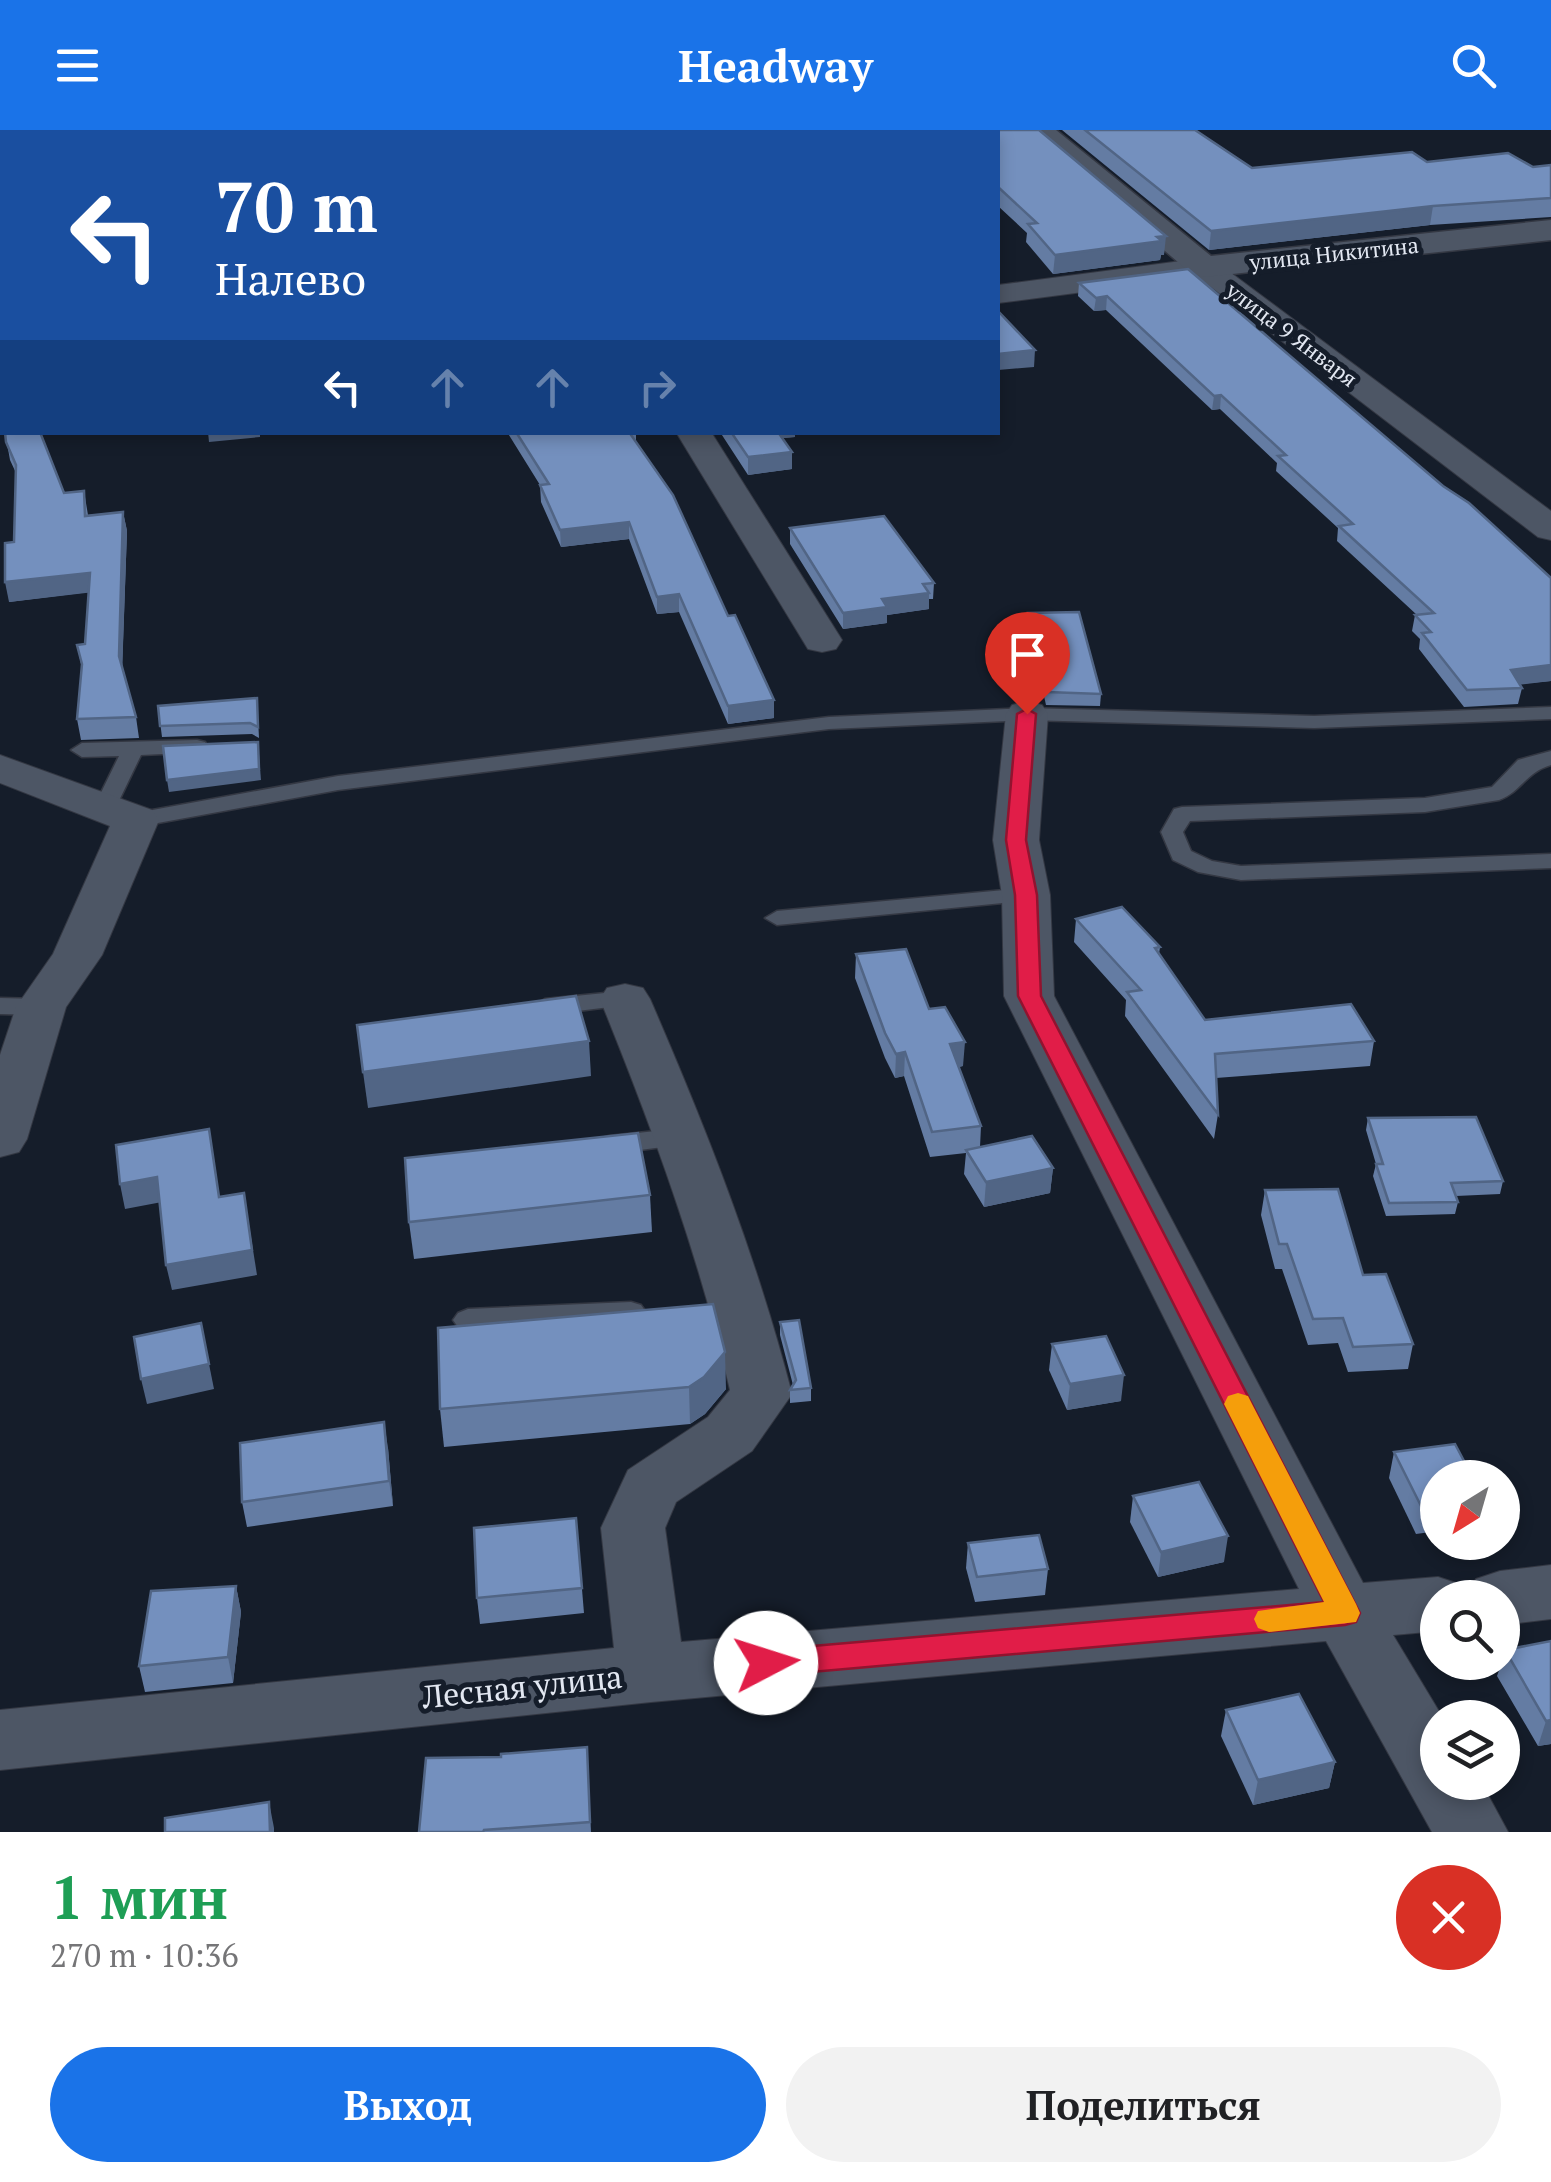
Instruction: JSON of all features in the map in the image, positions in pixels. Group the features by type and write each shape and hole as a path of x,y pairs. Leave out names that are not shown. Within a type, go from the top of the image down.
{"main road":[{"name":"улица 9 Января","path":"1038,130 1204,267"},
{"name":"улица Никитина","path":"1204,267 1551,230"}],"street":[{"name":"улица Никитина","path":"1000,294 1204,267"},
{"name":"улица 9 Января","path":"1204,267 1551,530"},
{"path":"695,435 822,640"},
{"path":"1027,714 1016,840 1026,895 1030,996 1345,1613 1420,1743"},
{"path":"0,768 120,814 77,955 20,1007 0,1139"},
{"name":"Лесная улица","path":"0,1740 651,1673 633,1528 651,1487 730,1434 760,1394 722,1308 684,1137 625,999"},
{"path":"1520,1596 1551,1592"},
{"path":"651,1673 1420,1606"},
{"path":"1452,1800 1471,1832"}],"lane":[{"path":"133,750 120,814 828,723 1027,714 1314,722 1551,714"},
{"path":"82,750 212,747"},
{"path":"1551,758 1526,765 1499,793 1425,805 1182,814 1172,832 1182,856 1206,867 1241,873 1551,862"},
{"path":"778,918 1026,895"},
{"path":"528,1009 625,999"},
{"path":"586,1147 684,1137"},
{"path":"468,1320 663,1311"}],"building":[{"path":"1000,130 1039,130 1166,236 1157,237 1162,241 1055,255 1028,224 1037,223 1000,189"},
{"path":"1085,130 1195,130 1252,168 1412,152 1427,162 1508,153 1533,167 1551,165 1551,198 1433,206 1211,231"},
{"path":"1188,269 1443,486 1469,503 1551,578 1551,665 1511,670 1522,688 1467,690 1422,633 1431,632 1415,615 1434,613 1339,526 1353,524 1278,456 1286,455 1221,395 1214,396 1107,296 1096,298 1079,283"},
{"path":"1000,313 1035,350 1000,354"},
{"path":"5,435 41,435 64,493 84,491 85,516 123,512 119,656 136,717 77,719 82,664 77,645 85,644 90,573 5,582 5,543 14,542 16,465"},
{"path":"518,435 631,435 673,495 728,616 735,615 774,700 728,706 679,594 657,597 629,522 560,530 540,485 549,484"},
{"path":"733,435 780,435 792,452 748,457"},
{"path":"884,516 934,583 923,584 929,593 882,599 887,607 843,613 790,528"},
{"path":"1079,612 1101,694 1047,692 1028,613"},
{"path":"257,698 258,727 250,723 160,726 158,706"},
{"path":"258,742 259,769 167,780 163,746"},
{"path":"1122,907 1160,947 1155,948 1205,1020 1351,1004 1374,1041 1215,1054 1218,1114 1127,992 1141,990 1076,919"},
{"path":"906,949 929,1009 945,1007 965,1042 950,1044 981,1126 932,1132 905,1052 896,1054 885,1033 856,954"},
{"path":"576,996 589,1041 363,1072 357,1025"},
{"path":"1476,1117 1503,1181 1451,1183 1458,1202 1389,1203 1376,1164 1383,1164 1368,1118"},
{"path":"209,1129 219,1197 244,1193 252,1250 166,1265 157,1177 120,1184 116,1145"},
{"path":"638,1133 650,1195 409,1222 405,1158"},
{"path":"1032,1136 1053,1168 986,1182 966,1150"},
{"path":"1338,1189 1363,1275 1386,1274 1413,1344 1353,1347 1343,1318 1313,1319 1287,1244 1279,1244 1265,1190"},
{"path":"713,1304 725,1352 704,1377 689,1387 440,1409 438,1328"},
{"path":"799,1320 811,1388 790,1390 796,1380 780,1322"},
{"path":"201,1323 209,1364 141,1379 134,1337"},
{"path":"1106,1336 1124,1375 1070,1384 1052,1344"},
{"path":"384,1422 389,1481 242,1502 240,1443"},
{"path":"1455,1444 1463,1460 1420,1460 1420,1504 1394,1452"},
{"path":"1199,1482 1228,1536 1161,1552 1133,1496"},
{"path":"576,1518 582,1588 477,1598 474,1528"},
{"path":"1039,1535 1048,1569 977,1577 968,1543"},
{"path":"236,1586 228,1657 139,1666 151,1591"},
{"path":"1551,1641 1551,1720 1546,1721 1520,1676 1520,1647"},
{"path":"1299,1694 1335,1762 1258,1780 1226,1710"},
{"path":"587,1747 590,1822 483,1832 419,1832 426,1758 501,1757"},
{"path":"269,1802 270,1832 165,1832 165,1818"}],"slow traffic":[{"path":"1238,1404 1345,1613 1269,1619"}],"route":[{"path":"766,1663 1345,1613 1030,996 1026,895 1016,840 1027,714"}]}
